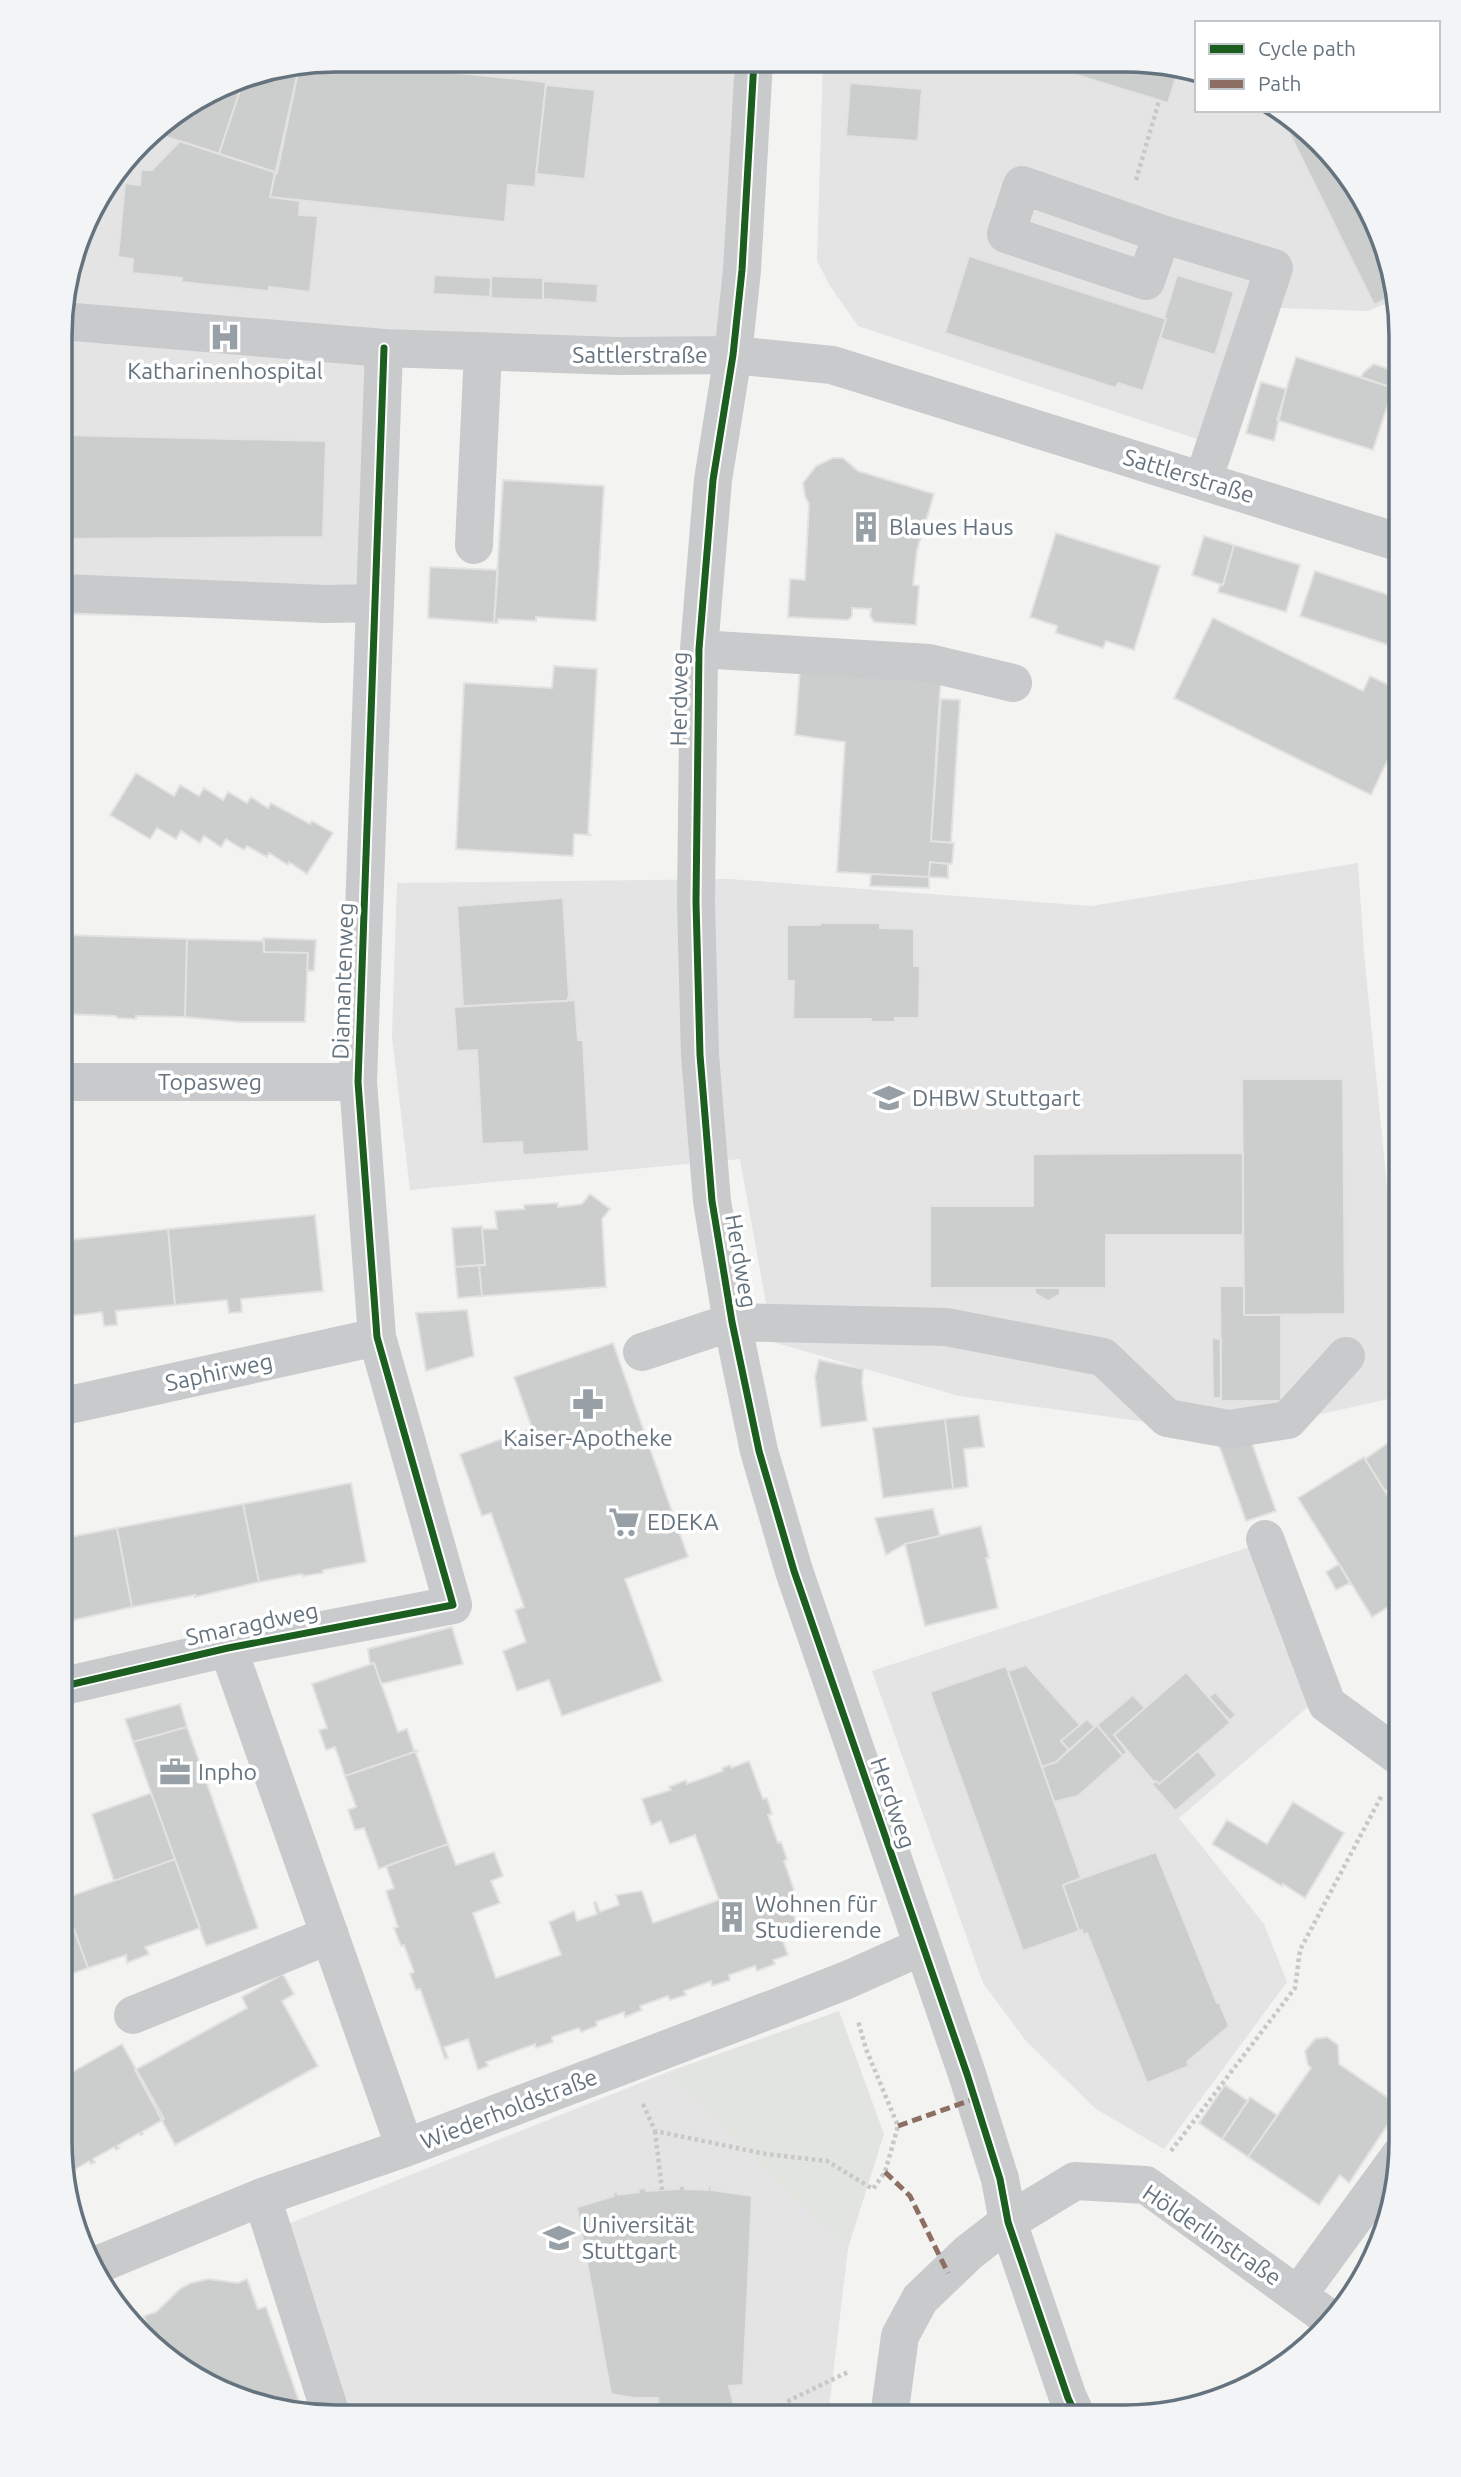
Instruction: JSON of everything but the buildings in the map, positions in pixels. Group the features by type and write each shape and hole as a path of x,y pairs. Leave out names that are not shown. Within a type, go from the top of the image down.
{"street":[{"name":"Herdweg","path":"753,72 742,270 733,355 713,480 699,649 696,902 700,1055 712,1201 732,1322 759,1451 807,1615 923,1946 1000,2179 1007,2222 1071,2405"},
{"path":"1162,234 1146,281 1006,234 1022,185 1162,234 1274,268 1203,481"},
{"name":"Sattlerstraße","path":"72,322 384,348 618,356 733,355 832,365 1389,538"},
{"name":"Diamantenweg","path":"384,348 358,1082 377,1337 453,1605"},
{"path":"474,545 483,351"},
{"path":"72,593 326,604 375,603"},
{"path":"699,649 929,663 1013,683"},
{"name":"Topasweg","path":"72,1082 358,1082"},
{"path":"642,1352 732,1322 946,1327 1103,1357 1167,1418 1229,1429 1288,1420 1346,1356"},
{"name":"Saphirweg","path":"72,1404 377,1337"},
{"path":"1265,1539 1327,1704 1389,1749"},
{"name":"Smaragdweg","path":"72,1684 228,1647 453,1605"},
{"name":"Smaragdweg","path":"228,1647 405,2148"},
{"path":"133,2015 330,1935"},
{"name":"Wiederholdstraße","path":"102,2263 262,2197 405,2148 847,1980 923,1946"},
{"path":"1298,2295 1387,2173"},
{"name":"Hölderlinstraße","path":"891,2405 900,2336 920,2299 968,2253 1007,2222 1075,2181 1146,2185 1325,2314"},
{"path":"262,2197 328,2405"}],"path":[{"path":"1124,221 1160,101"},
{"path":"1146,2185 1294,1987 1300,1950 1383,1795"},
{"path":"655,2131 766,2154 827,2161 873,2189 885,2172 898,2126 866,2049 847,1980"},
{"path":"626,2065 655,2131 662,2190"},
{"path":"785,2405 848,2372"}],"shaded area":[{"name":"Katharinenhospital","path":"318,72 737,72 719,345 389,329 384,620 72,615 72,318 86,251 99,219 116,189 149,149 189,116 234,92 284,77"},
{"path":"823,72 1143,72 1195,81 1195,112 1266,112 1312,149 1345,189 1362,219 1380,267 1387,303 1368,311 1278,308 1230,450 858,326 830,286 817,261"},
{"name":"DHBW Stuttgart","path":"1358,863 1364,953 1389,1207 1389,1399 1234,1434 959,1396 773,1342 740,1159 410,1190 392,1037 397,883 729,879 1091,906"},
{"path":"1250,1547 1309,1706 1179,1818 1264,1924 1287,1982 1164,2149 1096,2109 1026,2041 983,1983 872,1671"},
{"path":"839,2011 884,2134 848,2248 665,2073"},
{"name":"Universität Stuttgart","path":"665,2073 848,2248 829,2405 336,2405 278,2228"}],"marked path":[{"path":"898,2126 974,2099"},
{"path":"885,2172 910,2196 948,2273"}],"cycle path":[{"path":"753,72 742,270 733,355 713,480 699,649 696,902 700,1055 712,1201 732,1322 759,1451 794,1571 967,2074 1000,2179 1008,2222 1071,2405"},
{"path":"72,1684 228,1648 453,1605 377,1337 358,1082 384,348"}],"place":[{"name":"Katharinenhospital","path":"225,337"},
{"name":"Blaues Haus","path":"866,527"},
{"name":"DHBW Stuttgart","path":"889,1098"},
{"name":"Kaiser-Apotheke","path":"588,1404"},
{"name":"EDEKA","path":"624,1522"},
{"name":"Inpho","path":"175,1772"},
{"name":"Wohnen für Studierende","path":"732,1917"},
{"name":"Universität Stuttgart","path":"559,2238"}]}
